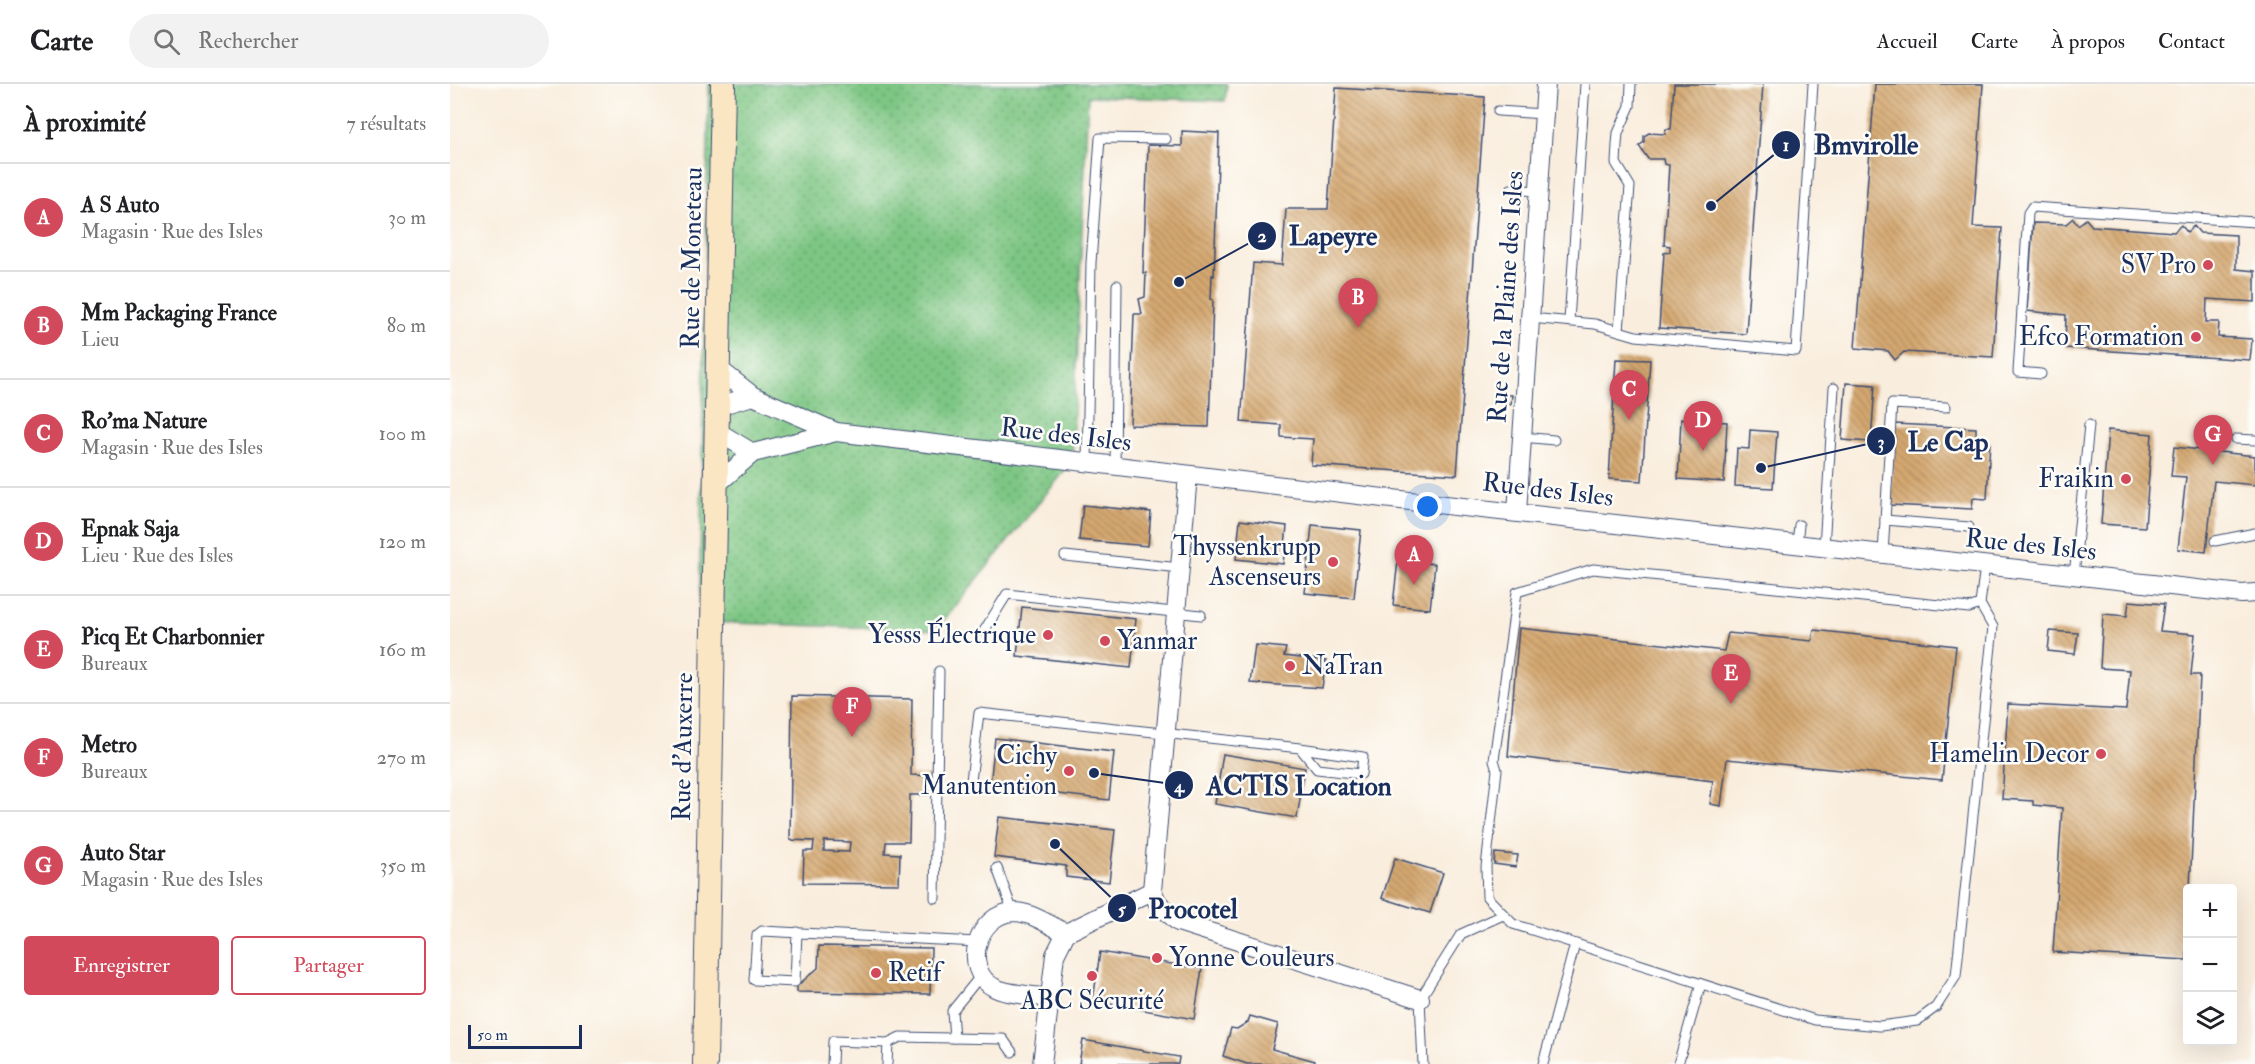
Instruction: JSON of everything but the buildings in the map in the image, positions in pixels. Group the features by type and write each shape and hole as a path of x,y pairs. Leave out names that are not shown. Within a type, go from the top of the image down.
{"main road":[{"name":"Rue de Moneteau","path":"718,432 723,84"},
{"name":"Rue d'Auxerre","path":"705,1064 718,432"}],"street":[{"name":"Rue de la Plaine des Isles","path":"1517,512 1546,84"},
{"name":"Rue des Isles","path":"719,369 753,396 837,432 1087,464 1517,512 1798,535 1824,547 2242,594 2255,593"},
{"path":"718,406 753,396"},
{"path":"718,432 753,453"},
{"name":"Rue des Isles","path":"717,484 753,453 837,432"},
{"path":"1188,475 1155,897 1178,922 1420,999"},
{"path":"1050,998 994,988 982,974 976,959 977,942 990,921 1013,912 1028,914 1059,930 1155,897"},
{"path":"1042,1064 1059,930"}],"lane":[{"path":"1569,321 1585,84"},
{"path":"1619,331 1630,186 1616,163 1618,133 1630,106 1631,84"},
{"path":"1530,318 1595,324 1636,336 1796,351 1813,84"},
{"path":"1498,111 1544,114"},
{"path":"1087,464 1091,263 1100,138 1166,138"},
{"path":"1511,189 1538,191"},
{"path":"2041,374 2018,372 2028,213 2032,207 2255,222"},
{"path":"1115,467 1117,285"},
{"path":"1824,547 1834,388"},
{"path":"1883,554 1892,404 1946,407"},
{"path":"2074,576 2088,424"},
{"path":"1522,437 1554,440"},
{"path":"2236,439 2255,440"},
{"path":"1885,520 1969,527"},
{"path":"2215,540 2255,533"},
{"path":"1065,556 1180,568"},
{"path":"1980,604 1969,608 1593,569 1517,592 1494,760 1497,770 1486,867 1487,897 1513,924 1815,1020 1880,1026 1917,1021 1936,1006 1956,976 1993,627 1980,604 1985,566"},
{"path":"984,631 1007,594 1201,615"},
{"path":"935,898 939,671"},
{"path":"971,782 979,714 1300,747 1363,757 1361,774 1317,769 1300,747"},
{"path":"997,867 1013,912"},
{"path":"1423,1064 1420,999 1461,934 1503,915"},
{"path":"798,932 795,982 754,980 756,935 762,931 798,932 977,942"},
{"path":"1544,1064 1575,944"},
{"path":"954,1038 952,1011 982,974"},
{"path":"1678,1064 1701,984"},
{"path":"832,1064 832,1041 888,1043 900,1037 1003,1039 1012,1052"},
{"path":"887,1064 888,1043"}],"green space":[{"path":"709,84 1227,84 1225,101 1088,96 1072,462 936,630 699,622"}],"place":[{"name":"Bmvirolle","path":"1711,206"},
{"name":"SV Pro","path":"2208,265"},
{"name":"Lapeyre","path":"1179,282"},
{"name":"Mm Packaging France","path":"1358,328"},
{"name":"Efco Formation","path":"2196,337"},
{"name":"Ro'ma Nature","path":"1629,420"},
{"name":"Epnak Saja","path":"1703,451"},
{"name":"Auto Star","path":"2213,465"},
{"name":"Le Cap","path":"1761,468"},
{"name":"Fraikin","path":"2126,479"},
{"name":"Thyssenkrupp Ascenseurs","path":"1333,562"},
{"name":"A S Auto","path":"1414,585"},
{"name":"Yesss Électrique","path":"1048,635"},
{"name":"Yanmar","path":"1105,641"},
{"name":"NaTran","path":"1290,666"},
{"name":"Picq Et Charbonnier","path":"1731,704"},
{"name":"Metro","path":"852,737"},
{"name":"Hamelin Decor","path":"2101,754"},
{"name":"Cichy Manutention","path":"1069,771"},
{"name":"ACTIS Location","path":"1094,773"},
{"name":"Procotel","path":"1055,844"},
{"name":"Yonne Couleurs","path":"1157,958"},
{"name":"Retif","path":"876,973"},
{"name":"ABC Sécurité","path":"1092,976"}]}
